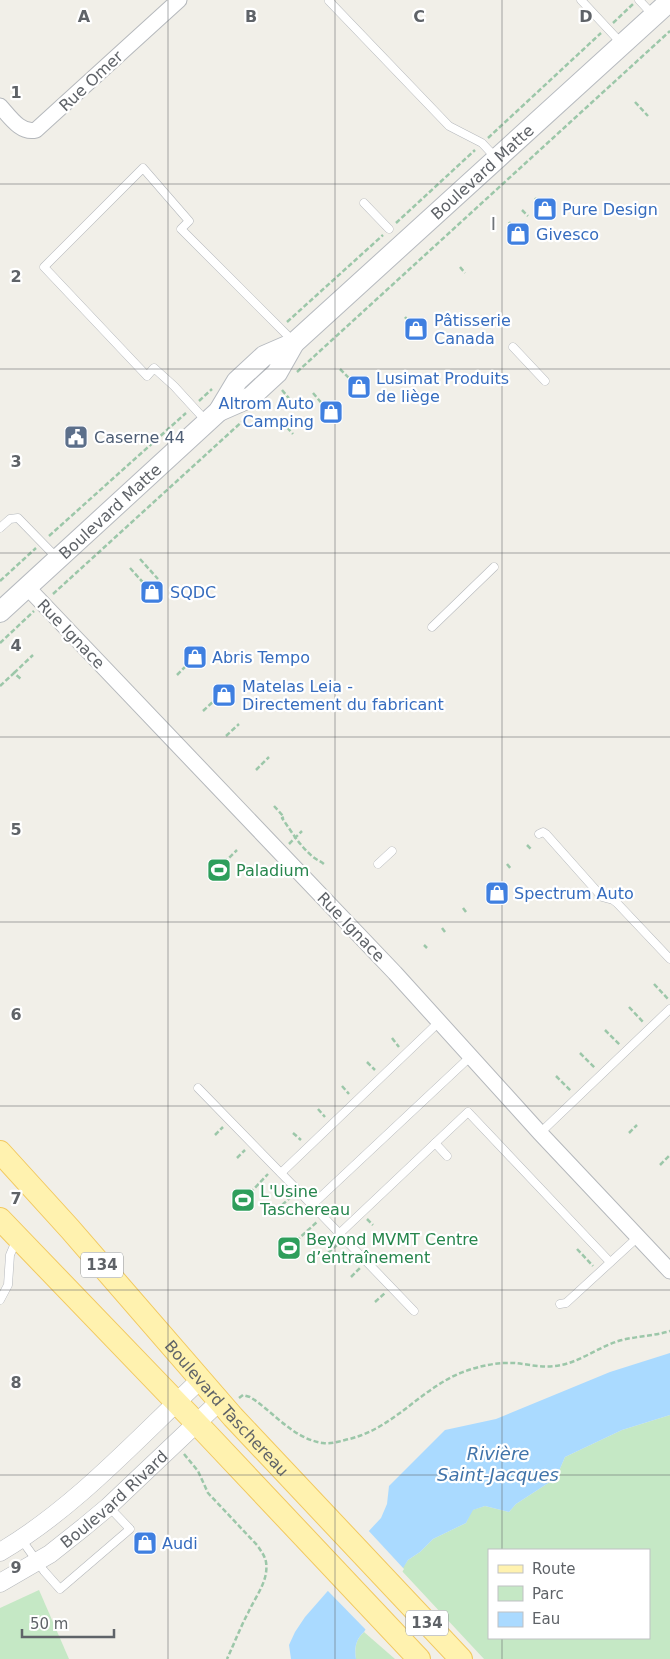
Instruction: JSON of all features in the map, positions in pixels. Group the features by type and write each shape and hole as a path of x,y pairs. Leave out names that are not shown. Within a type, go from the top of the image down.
{"main road":[{"name":"Boulevard Matte","path":"0,612 213,417 237,381 264,356 294,343 670,0"},
{"name":"Boulevard Taschereau","path":"0,1152 104,1268 200,1380 228,1401 354,1545 461,1659"},
{"name":"Boulevard Taschereau","path":"0,1219 197,1423 419,1659"}],"street":[{"name":"Rue Omer","path":"0,106 24,130 36,130 179,0"},
{"name":"Rue Ignace","path":"27,587 395,973 540,1133 670,1271"},
{"name":"Boulevard Rivard","path":"0,1552 21,1539 77,1496 200,1380"},
{"name":"Boulevard Rivard","path":"0,1583 37,1562 67,1541 108,1507 197,1423 228,1401"}],"lane":[{"path":"330,0 449,126 482,143 496,159"},
{"path":"580,0 622,44"},
{"path":"639,0 654,16"},
{"path":"213,417 154,368 147,376 44,267 143,168 190,221 181,229 294,343"},
{"path":"364,203 389,229"},
{"path":"513,347 545,381"},
{"path":"0,528 10,519 18,518 58,559"},
{"path":"432,627 494,567"},
{"path":"539,834 543,832 548,836 602,897 617,903 670,959"},
{"path":"378,864 392,851"},
{"path":"540,1133 670,1009"},
{"path":"281,1173 439,1022"},
{"path":"312,1205 470,1057"},
{"path":"198,1088 414,1311"},
{"path":"341,1236 468,1112 610,1262"},
{"path":"435,1143 448,1156"},
{"path":"0,1300 8,1285 10,1255 17,1237"},
{"path":"560,1304 566,1303 638,1237"},
{"path":"21,1539 37,1562 60,1589 130,1529 108,1507"}],"path":[{"path":"616,20 631,6"},
{"name":"Boulevard Matte","path":"346,326 670,31"},
{"name":"Boulevard Matte","path":"494,132 599,36"},
{"path":"636,102 648,116"},
{"name":"Boulevard Matte","path":"398,220 469,155"},
{"path":"535,198 540,205"},
{"path":"522,210 528,216"},
{"path":"509,222 514,229"},
{"path":"292,318 379,238"},
{"path":"460,267 465,273"},
{"path":"405,317 410,323"},
{"path":"340,368 352,381"},
{"path":"279,388 298,408"},
{"path":"313,394 324,406"},
{"name":"Boulevard Matte","path":"52,533 183,416"},
{"name":"Boulevard Matte","path":"56,591 242,421"},
{"path":"282,422 293,434"},
{"name":"Boulevard Matte","path":"0,581 33,550"},
{"path":"140,559 158,578"},
{"path":"130,568 148,588"},
{"path":"0,642 30,615"},
{"path":"0,686 33,654"},
{"path":"177,675 190,662"},
{"path":"14,673 21,679"},
{"path":"203,711 216,699"},
{"path":"226,736 239,724"},
{"path":"256,770 269,757"},
{"path":"274,806 284,816 282,818 294,839 313,858 325,865"},
{"path":"294,839 302,831"},
{"path":"527,845 532,850"},
{"path":"224,863 237,850"},
{"path":"507,864 511,869"},
{"path":"488,883 492,887"},
{"path":"462,908 466,912"},
{"path":"442,928 445,932"},
{"path":"424,945 427,948"},
{"path":"654,984 670,1002"},
{"path":"629,1007 650,1029"},
{"path":"605,1030 626,1051"},
{"path":"392,1038 395,1043"},
{"path":"580,1053 602,1075"},
{"path":"367,1062 371,1066"},
{"path":"556,1076 577,1098"},
{"path":"342,1086 346,1090"},
{"path":"318,1109 321,1112"},
{"path":"629,1133 637,1125"},
{"path":"293,1133 296,1136"},
{"path":"660,1165 670,1155"},
{"path":"250,1193 275,1167"},
{"path":"271,1215 298,1191"},
{"path":"296,1241 322,1216"},
{"path":"328,1253 341,1236"},
{"path":"577,1248 599,1272"},
{"path":"350,1277 366,1262"},
{"path":"375,1302 391,1288"},
{"path":"228,1401 243,1396 250,1397 297,1433 322,1443 332,1443 361,1436 380,1427 447,1380 469,1370 493,1364 512,1363 556,1366 622,1340 648,1337 670,1331"},
{"path":"184,1454 198,1472 208,1493 257,1545 266,1563 266,1575 227,1659"}],"green space":[{"path":"670,1415 670,1659 484,1659 401,1570 408,1560 420,1552 433,1539 466,1523 472,1510 485,1506 509,1512 516,1504 556,1478 565,1457 622,1430"},
{"path":"39,1590 69,1659 0,1659 0,1608"},
{"path":"364,1632 395,1659 356,1659 356,1644"}],"water":[{"name":"Rivière Saint-Jacques","path":"670,1353 670,1415 622,1430 565,1457 556,1478 516,1504 509,1512 485,1506 473,1510 466,1523 433,1539 420,1552 408,1560 357,1641 356,1659 291,1659 289,1645 295,1632 305,1617 333,1585 367,1533 381,1518 387,1504 389,1486 445,1430 496,1419 610,1372"}],"pier":[{"path":"367,1529 404,1569 367,1631 327,1590"}],"place":[{"name":"Pure Design","path":"545,209"},
{"name":"Givesco","path":"518,234"},
{"name":"Pâtisserie Canada","path":"416,329"},
{"name":"Lusimat Produits de liège","path":"359,387"},
{"name":"Altrom Auto Camping","path":"331,412"},
{"name":"Caserne 44","path":"76,437"},
{"name":"SQDC","path":"152,592"},
{"name":"Abris Tempo","path":"195,657"},
{"name":"Matelas Leia - Directement du fabricant","path":"224,695"},
{"name":"Paladium","path":"219,870"},
{"name":"Spectrum Auto","path":"497,893"},
{"name":"L'Usine Taschereau","path":"243,1200"},
{"name":"Beyond MVMT Centre d’entraînement","path":"289,1248"},
{"name":"Audi","path":"145,1543"}],"district":[{"name":"I","path":"494,223"}]}
